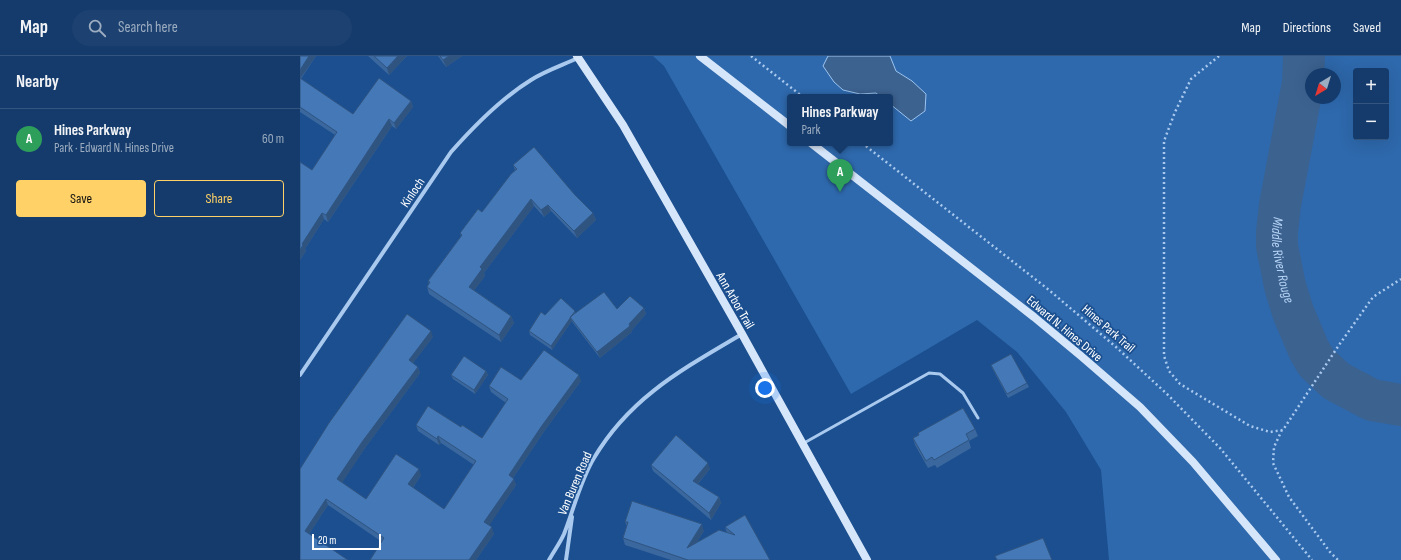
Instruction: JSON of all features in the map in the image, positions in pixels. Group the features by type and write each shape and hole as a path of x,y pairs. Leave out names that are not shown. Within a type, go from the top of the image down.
{"street":[{"path":"700,56 787,124"},
{"name":"Ann Arbor Trail","path":"578,57 623,125 742,334 867,560"},
{"name":"Kinloch","path":"300,375 456,147 474,126 508,96 531,80 578,57"},
{"name":"Edward N. Hines Drive","path":"815,146 1034,317 1140,407 1193,462 1231,505 1276,560"},
{"name":"Van Buren Road","path":"549,560 563,536 583,482 594,458 633,408 662,383 742,334"},
{"path":"566,560 574,509"}],"lane":[{"path":"802,444 929,373 940,374 963,393 978,418"}],"path":[{"path":"751,56 799,94"},
{"path":"1219,56 1191,79 1175,112 1164,141 1164,356 1169,371 1180,384 1250,426 1270,432 1283,430"},
{"name":"Hines Park Trail","path":"866,146 1049,290 1116,347 1167,394 1220,448 1312,560"},
{"path":"1338,560 1330,552 1289,497 1273,463 1274,447 1302,401 1373,297 1401,279"}],"shaded area":[{"path":"653,56 1401,56 1401,560 1109,560 1101,470 1066,412 1017,352 977,320 851,394 664,66"},
{"path":"828,56 890,56 896,71 912,81 926,94 925,111 911,121 893,106 893,94 860,94 843,90 834,82 823,66"}],"building":[{"path":"300,56 309,56 300,70"},
{"path":"374,56 398,56 387,68"},
{"path":"440,56 449,56 443,60"},
{"path":"300,78 353,114 379,78 411,101 394,123 389,119 326,215 322,213 302,244 303,245 300,250 300,162 312,170 337,132 300,107"},
{"path":"534,147 575,195 593,213 574,231 548,205 541,210 531,199 480,267 482,269 469,287 511,316 499,335 427,287 430,282 428,281 462,235 460,233 478,209 482,212 511,174 517,169 513,165"},
{"path":"604,292 617,309 630,296 644,308 629,324 630,326 597,352 570,317"},
{"path":"561,298 575,311 551,346 529,331 541,312 545,315"},
{"path":"407,314 431,331 409,360 418,367 362,442 337,479 366,499 396,454 419,469 408,484 444,509 476,461 438,436 437,439 416,425 428,406 461,427 462,425 482,438 508,399 489,386 501,367 521,380 544,350 579,375 541,427 509,475 514,479 484,522 492,527 469,560 370,560 384,538 326,499 305,531 348,560 300,560 300,469 329,423"},
{"path":"1011,354 1027,383 1007,394 991,365"},
{"path":"464,356 486,371 474,390 451,375"},
{"path":"963,408 975,429 966,434 969,440 934,460 932,457 926,461 913,438 919,435 918,433"},
{"path":"676,435 708,463 693,481 719,497 709,513 651,465"},
{"path":"632,501 702,524 687,548 719,530 735,535 725,527 745,515 770,560 688,560 623,538 628,522 625,522"},
{"path":"1043,538 1052,560 997,560 995,556"}],"waterway":[{"name":"Middle River Rouge","path":"1304,56 1303,83 1280,205 1277,232 1277,246 1285,286 1293,312 1309,350 1316,362 1336,381 1372,400 1401,405"}],"place":[{"name":"Hines Parkway","path":"840,192"}]}
